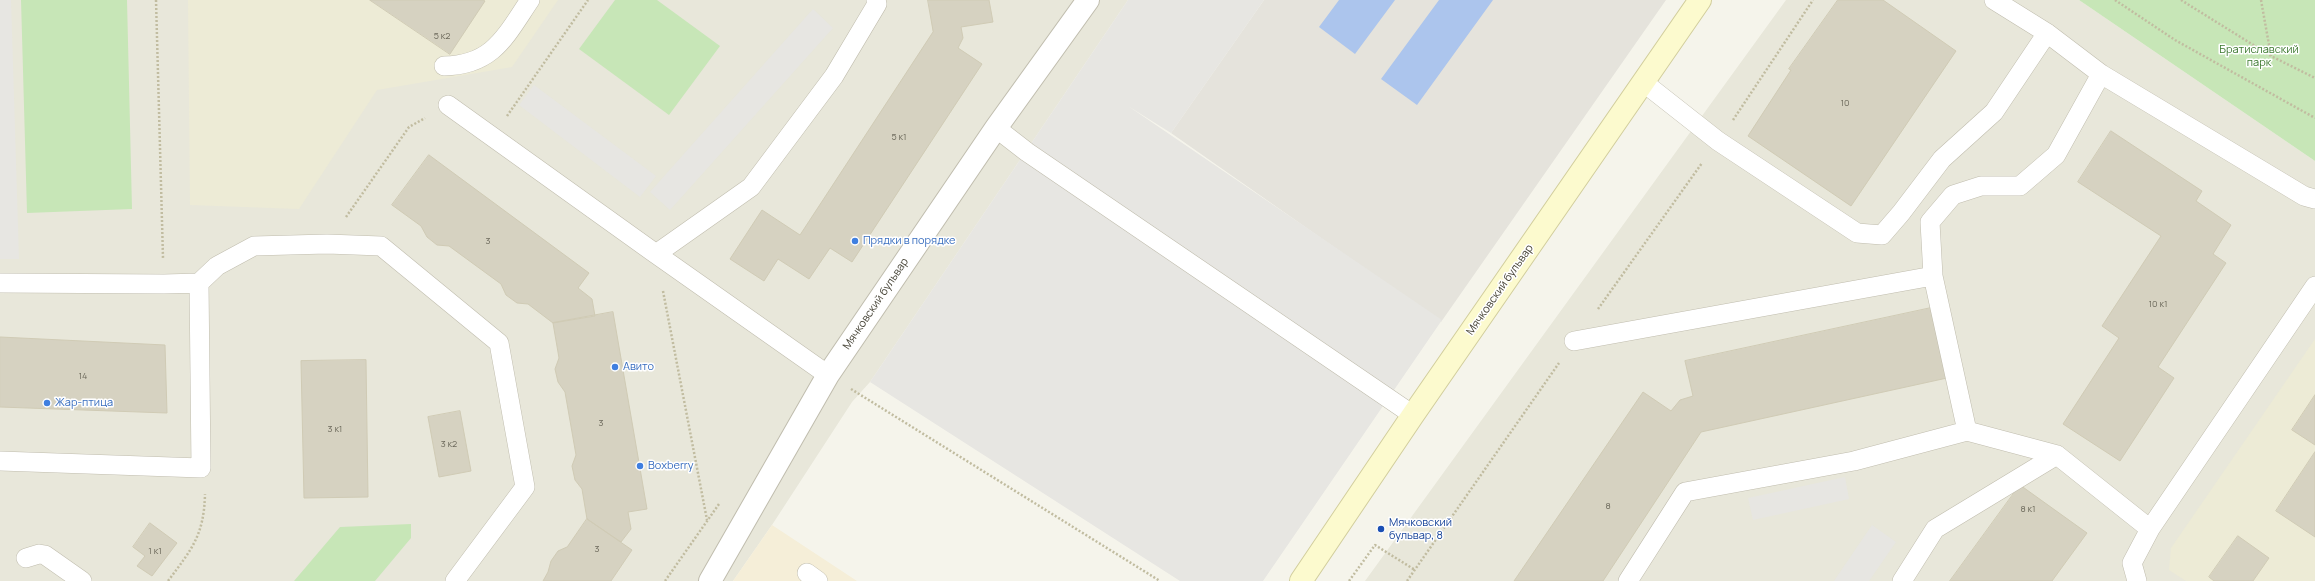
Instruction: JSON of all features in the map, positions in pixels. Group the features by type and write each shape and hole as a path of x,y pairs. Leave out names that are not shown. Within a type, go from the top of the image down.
{"street":[{"name":"Мячковский бульвар","path":"715,574 828,375 996,128 1088,0"},
{"name":"Мячковский бульвар","path":"1301,581 1413,415 1700,0"}],"lane":[{"path":"444,66 461,66 482,59 501,44 530,0"},
{"path":"656,254 751,187 834,76 877,4 876,0"},
{"path":"1994,0 2047,33 2102,74 2304,196 2315,199"},
{"path":"1643,82 1718,141 1857,233 1882,234 1901,213 1942,159 1994,112 2047,33"},
{"path":"1967,431 1933,276 1930,222 1953,195 1981,186 2020,186 2056,155 2102,74"},
{"path":"448,105 828,375"},
{"path":"996,128 1033,157 1413,415"},
{"path":"0,283 199,283 217,266 254,246 327,244 381,246 499,343 525,487 455,581"},
{"path":"1574,341 1933,276"},
{"path":"0,461 201,468 199,283"},
{"path":"2136,581 2132,563 2150,529 2315,286"},
{"path":"1628,581 1685,492 1854,461 1967,431 2057,455 2150,529"},
{"path":"1902,581 1935,529 2057,455"},
{"path":"26,558 39,554 45,556 82,581"}],"path":[{"path":"156,0 164,284"},
{"path":"492,136 588,0"},
{"path":"1407,581 1574,341 1718,141 1813,0"},
{"path":"2115,0 2175,40 2315,118"},
{"path":"2181,0 2271,56 2315,78"},
{"path":"2261,0 2271,56"},
{"path":"327,244 409,126 448,105"},
{"path":"656,254 707,521 715,574"},
{"path":"828,375 1160,581"},
{"path":"168,581 194,546 204,518 205,490 201,468"},
{"path":"1349,581 1375,545 1415,570"}],"shaded area":[{"path":"0,0 1128,0 870,382 852,402 772,525 733,581 0,581"},
{"path":"0,0 11,0 19,259 0,259"},
{"path":"188,0 558,0 512,67 377,90 299,209 190,205"},
{"path":"1128,0 1264,0 1171,133 1128,106 1442,320 1263,581 1180,581 870,382"},
{"path":"1264,0 1666,0 1441,322 1171,133"},
{"path":"1786,0 2079,0 2315,161 2315,581 1365,581"},
{"path":"813,9 833,28 670,210 650,192"},
{"path":"534,85 656,176 640,197 519,105"},
{"path":"2315,339 2315,581 2186,581 2169,570 2171,548"},
{"path":"1845,477 1849,499 1753,520 1748,498"},
{"path":"772,525 857,581 733,581"},
{"path":"1872,525 1896,542 1869,581 1834,581"}],"green space":[{"path":"21,0 127,0 132,209 27,213"},
{"path":"615,0 657,0 720,46 669,115 579,49"},
{"name":"Братиславский парк","path":"2079,0 2315,0 2315,161"},
{"path":"411,524 411,538 375,581 294,581 340,527"}],"water":[{"path":"1339,0 1395,0 1355,54 1319,27"},
{"path":"1439,0 1493,0 1417,105 1381,79"}],"building":[{"path":"370,0 483,0 485,1 450,54"},
{"path":"928,0 989,0 993,22 961,27 963,38 958,48 982,64 852,262 830,248 809,279 778,259 764,281 730,259 762,210 800,235 933,32"},
{"path":"1838,0 1883,0 1956,51 1851,206 1748,136 1791,70 1789,69"},
{"path":"2111,131 2202,191 2196,201 2231,225 2213,254 2226,263 2158,367 2174,378 2120,461 2063,424 2119,338 2102,326 2161,236 2078,182"},
{"path":"429,155 589,273 578,288 592,299 595,316 553,323 528,304 517,303 506,295 501,284 449,246 437,245 427,237 421,226 392,205"},
{"path":"1931,308 1947,378 1701,432 1603,581 1514,581 1643,392 1671,411 1680,400 1693,396 1685,361"},
{"path":"613,312 647,509 628,512 631,529 621,542 587,519 582,489 575,480 572,466 576,455 565,392 558,382 555,369 559,358 553,323"},
{"path":"0,337 165,345 167,413 0,407"},
{"path":"366,360 368,497 304,498 301,361"},
{"path":"2315,395 2315,445 2292,430"},
{"path":"460,411 471,471 439,477 428,417"},
{"path":"2315,452 2315,537 2276,511"},
{"path":"2020,485 2087,533 2052,581 1950,581"},
{"path":"587,519 632,550 611,581 543,581 548,572 551,561 558,551 567,547"},
{"path":"150,523 177,543 152,576 137,566 145,556 133,547"},
{"path":"2238,536 2269,558 2253,581 2214,581 2209,577"}],"place":[{"name":"Прядки в порядке","path":"855,241"},
{"name":"Авито","path":"615,367"},
{"name":"Жар-птица","path":"47,403"},
{"name":"Boxberry","path":"640,466"},
{"name":"Мячковский бульвар, 8","path":"1381,529"}]}
